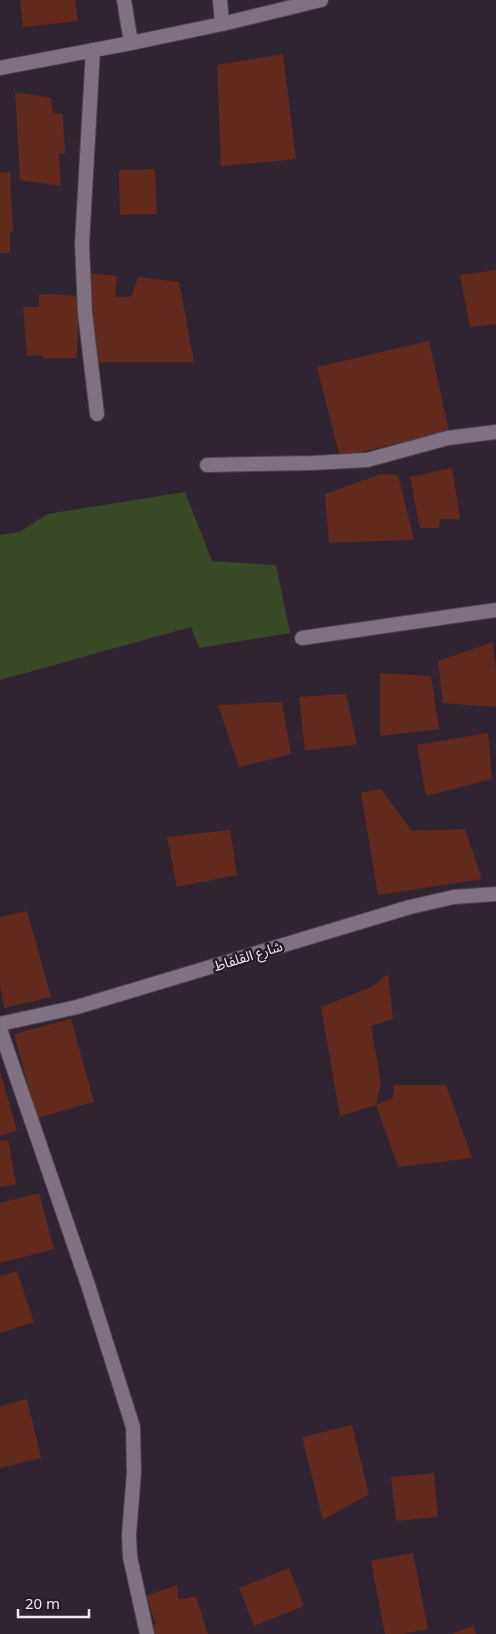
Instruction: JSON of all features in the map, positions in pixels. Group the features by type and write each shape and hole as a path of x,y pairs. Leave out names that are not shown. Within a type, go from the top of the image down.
{"street":[{"path":"124,0 131,44"},
{"path":"220,0 222,24"},
{"path":"0,68 131,44 321,0"},
{"path":"93,50 82,244 85,313 97,414"},
{"path":"207,466 367,460 448,438 496,432"},
{"path":"302,638 496,610"},
{"name":"شارع القلفاط","path":"0,1024 77,1007 410,907 454,897 496,894"},
{"path":"0,1029 88,1285 133,1427 134,1472 129,1535 130,1557 147,1634"}],"green space":[{"path":"185,492 212,561 276,565 290,633 199,648 191,627 0,680 0,535 19,532 48,514"}],"building":[{"path":"20,0 75,0 78,21 23,27"},
{"path":"283,54 296,159 221,166 217,65"},
{"path":"15,92 51,98 53,113 63,114 65,154 59,154 61,186 20,180"},
{"path":"155,169 157,214 120,215 119,170"},
{"path":"10,172 13,231 10,232 10,253 0,253 0,173"},
{"path":"496,270 496,324 470,327 460,275"},
{"path":"88,273 117,276 115,297 131,297 138,277 179,282 194,362 94,362"},
{"path":"39,294 79,296 77,358 44,359 42,355 27,356 23,307 39,307"},
{"path":"429,341 449,431 340,457 317,367"},
{"path":"452,468 460,519 440,519 439,528 420,528 410,477"},
{"path":"381,474 398,475 414,540 329,543 325,494"},
{"path":"493,642 496,671 496,707 443,703 438,661"},
{"path":"380,673 431,676 439,729 380,736"},
{"path":"346,694 357,744 305,751 299,697"},
{"path":"282,702 291,754 239,767 218,705"},
{"path":"488,733 492,779 426,796 417,745"},
{"path":"381,789 412,831 465,829 482,879 378,895 361,793"},
{"path":"230,830 237,875 177,887 167,837"},
{"path":"27,911 51,997 4,1008 0,984 0,917"},
{"path":"388,974 393,1019 371,1026 381,1084 376,1105 340,1116 321,1007 372,987"},
{"path":"71,1019 94,1102 37,1118 14,1034"},
{"path":"0,1071 17,1131 0,1136"},
{"path":"394,1085 446,1085 472,1158 398,1167 376,1105 393,1098"},
{"path":"8,1140 16,1184 0,1187 0,1141"},
{"path":"39,1193 54,1249 0,1263 0,1203"},
{"path":"17,1271 34,1322 0,1333 0,1276"},
{"path":"27,1399 41,1458 0,1468 0,1406"},
{"path":"352,1425 369,1494 323,1520 302,1437"},
{"path":"434,1473 438,1517 396,1521 391,1477"},
{"path":"413,1553 428,1629 403,1634 385,1634 371,1561"},
{"path":"289,1568 304,1606 254,1626 239,1588"},
{"path":"177,1585 178,1599 196,1597 208,1634 154,1634 151,1626 156,1624 146,1596"},
{"path":"473,1626 476,1634 452,1634"}]}
